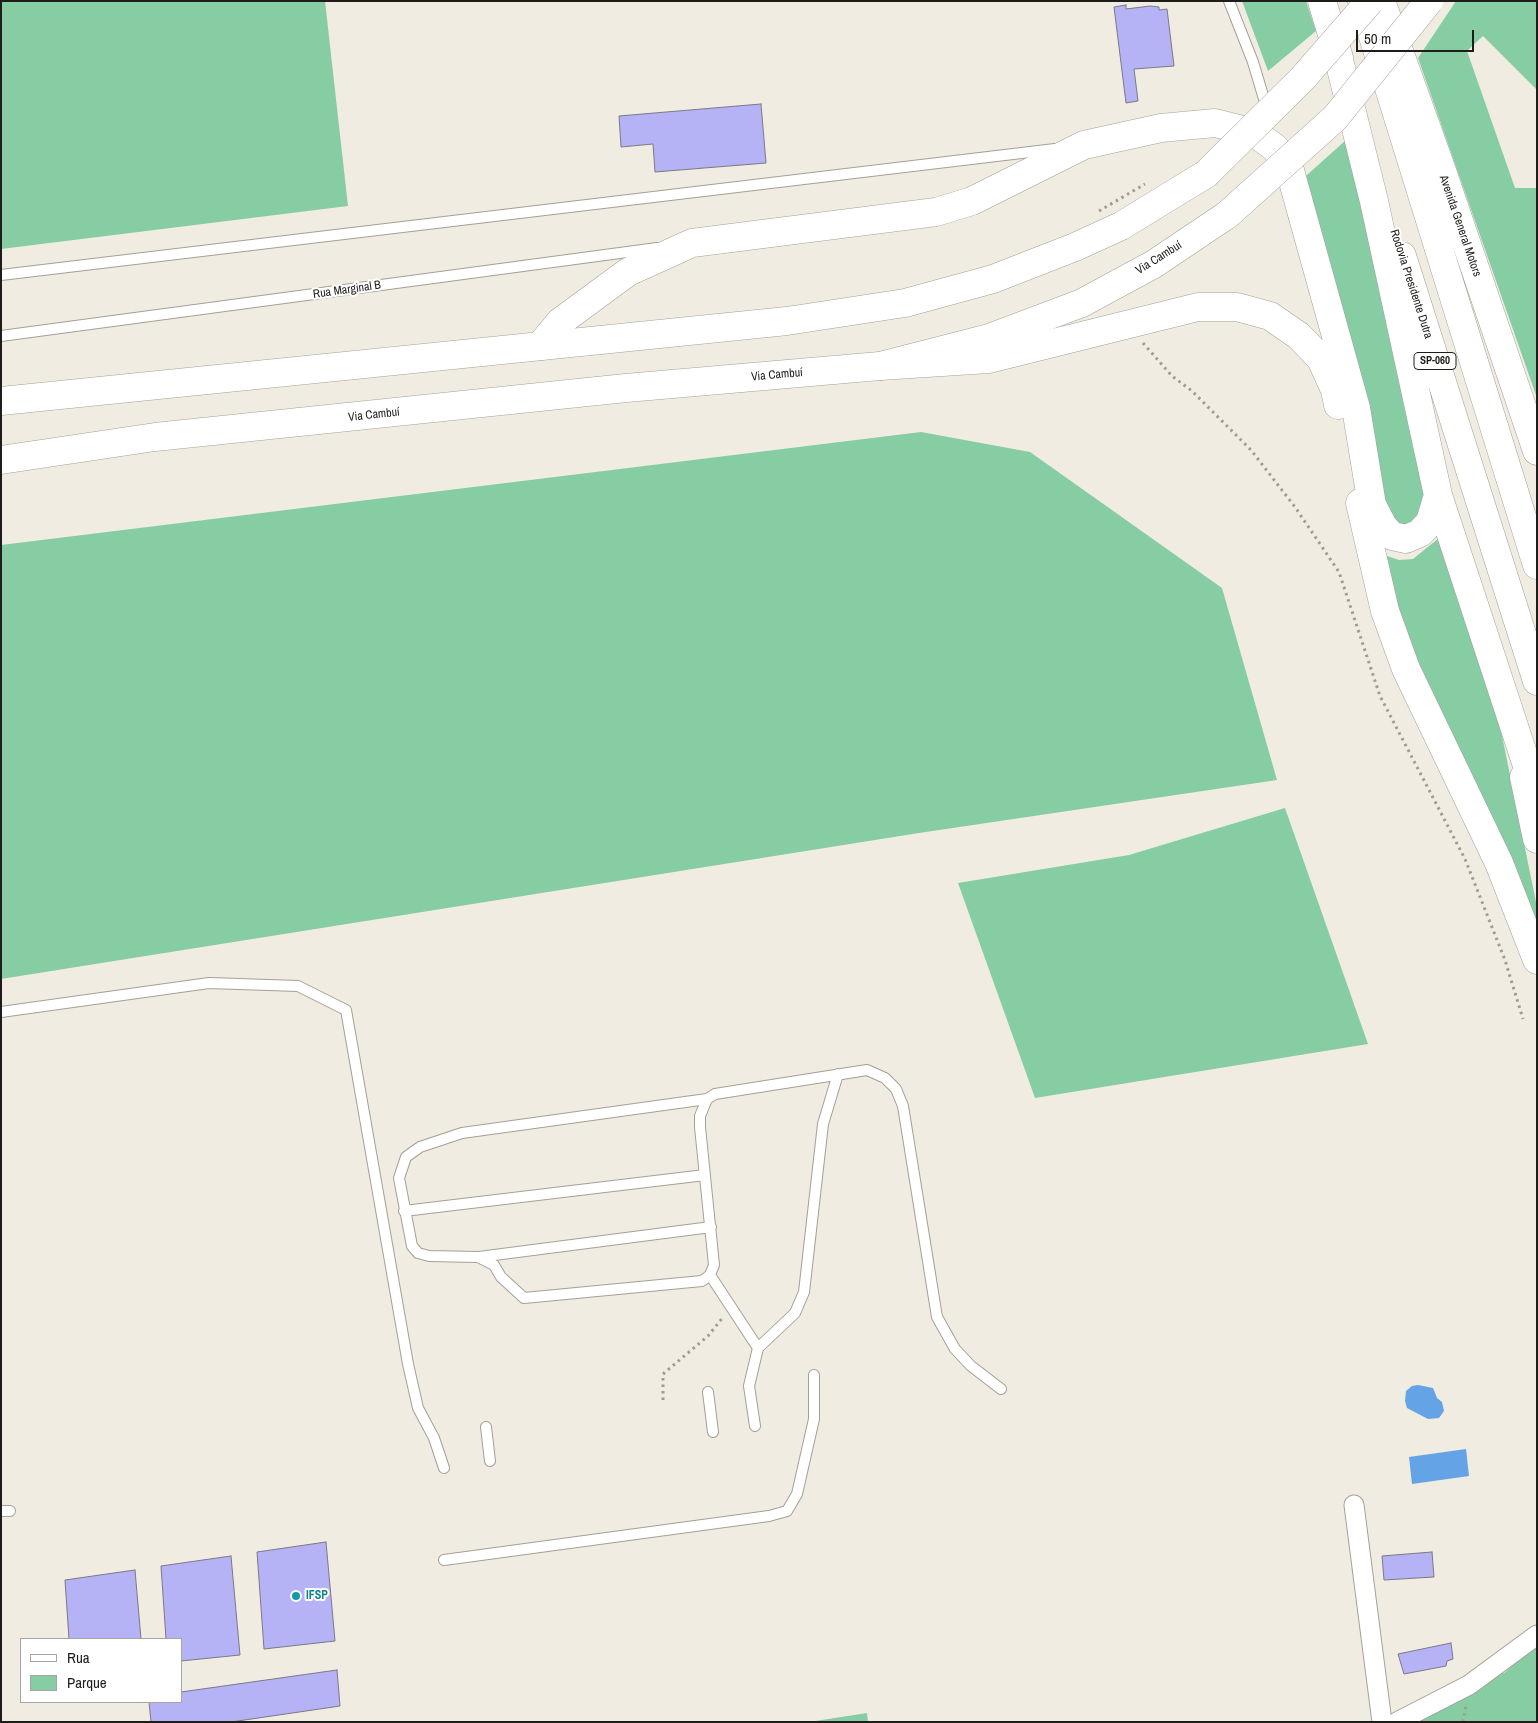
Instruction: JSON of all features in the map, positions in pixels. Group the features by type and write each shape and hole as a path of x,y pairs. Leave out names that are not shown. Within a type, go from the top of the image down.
{"main road":[{"name":"Rodovia Presidente Dutra","path":"1322,1 1537,681"},
{"name":"SP-060","path":"1362,1 1537,565"},
{"path":"1,401 787,321 905,303 993,279 1121,226 1206,174 1303,78 1370,1"},
{"name":"Avenida General Motors","path":"1381,1 1441,168 1537,451"},
{"name":"Via Cambuí","path":"1,460 155,437 626,388 880,366 989,338 1082,303 1154,264 1227,214 1335,118 1429,1"},
{"path":"1334,40 1374,201 1438,495 1537,796"},
{"path":"540,346 560,322 628,272 692,243 936,212 972,201 1084,145 1160,128 1215,124 1255,133 1272,133 1289,167 1347,373 1356,408 1372,506 1382,526 1392,536 1406,539 1420,534 1430,522 1438,495"},
{"path":"880,366 989,360 1198,307 1237,307 1270,316 1300,336 1321,359 1335,390 1385,611 1400,652 1433,728 1499,863 1537,960"},
{"path":"1508,708 1537,839"}],"street":[{"path":"1354,1505 1382,1722"},
{"path":"1397,1722 1469,1685 1537,1635"}],"lane":[{"path":"1229,1 1253,62 1272,133"},
{"path":"1,275 1084,145"},
{"name":"Rua Marginal B","path":"1,336 692,243"},
{"path":"1,1012 210,982 298,986 346,1010 410,1373 418,1408 434,1438 444,1468"},
{"path":"711,1227 478,1257 429,1256 418,1253 412,1246 398,1178 406,1157 420,1147 462,1133 707,1099 715,1094 867,1070 885,1078 896,1089 903,1106 937,1317 955,1349 971,1366 1001,1389"},
{"path":"755,1426 749,1386 758,1348 795,1313 804,1292 823,1124 838,1074"},
{"path":"478,1257 494,1265 501,1277 524,1298 702,1280 710,1275 714,1265 700,1116 707,1099"},
{"path":"404,1211 705,1175"},
{"path":"710,1275 758,1348"},
{"path":"444,1560 769,1516 788,1510 797,1494 814,1419 814,1375"},
{"path":"708,1392 713,1432"},
{"path":"486,1427 490,1461"}],"path":[{"path":"1128,325 1172,376 1192,391 1251,450 1295,507 1339,572 1380,696 1465,859 1505,960 1523,1019"},
{"path":"663,1400 663,1374 708,1336 731,1307"}],"green space":[{"path":"1,1 325,1 348,206 1,249"},
{"path":"1242,1 1306,1 1316,31 1268,71"},
{"path":"1456,1 1537,1 1537,90 1483,36 1467,51 1515,188 1537,188 1537,398 1418,58"},
{"path":"1345,141 1352,152 1430,522 1392,536 1298,183"},
{"path":"921,432 1030,452 1222,588 1277,780 919,833 1,979 1,545"},
{"path":"1439,538 1501,731 1537,907 1537,952 1431,719 1377,549 1387,556 1399,560 1413,559"},
{"path":"1285,808 1368,1044 1035,1098 958,883 1129,855"},
{"path":"1537,1644 1537,1722 1415,1722 1491,1676 1504,1673"},
{"path":"867,1713 868,1722 809,1722"}],"water":[{"path":"1418,1385 1433,1388 1437,1398 1442,1402 1444,1411 1439,1418 1428,1419 1407,1408 1405,1401 1406,1391 1412,1386"},
{"path":"1466,1449 1469,1476 1412,1484 1409,1457"}],"building":[{"path":"1126,5 1126,9 1150,6 1159,7 1159,10 1167,9 1174,66 1134,69 1138,101 1126,103 1114,7"},
{"path":"761,104 766,163 655,172 653,144 621,147 619,116"},
{"name":"IFSP","path":"326,1542 335,1641 264,1649 257,1552"},
{"path":"1432,1552 1434,1577 1384,1580 1382,1556"},
{"path":"231,1556 240,1655 182,1661 182,1638 166,1638 161,1566"},
{"path":"135,1570 141,1638 69,1638 65,1580"},
{"path":"1451,1643 1453,1659 1447,1661 1446,1666 1404,1674 1398,1654"},
{"path":"337,1670 340,1706 231,1722 151,1722 149,1703 182,1703 182,1692"}],"place":[{"name":"IFSP","path":"296,1596"}]}
